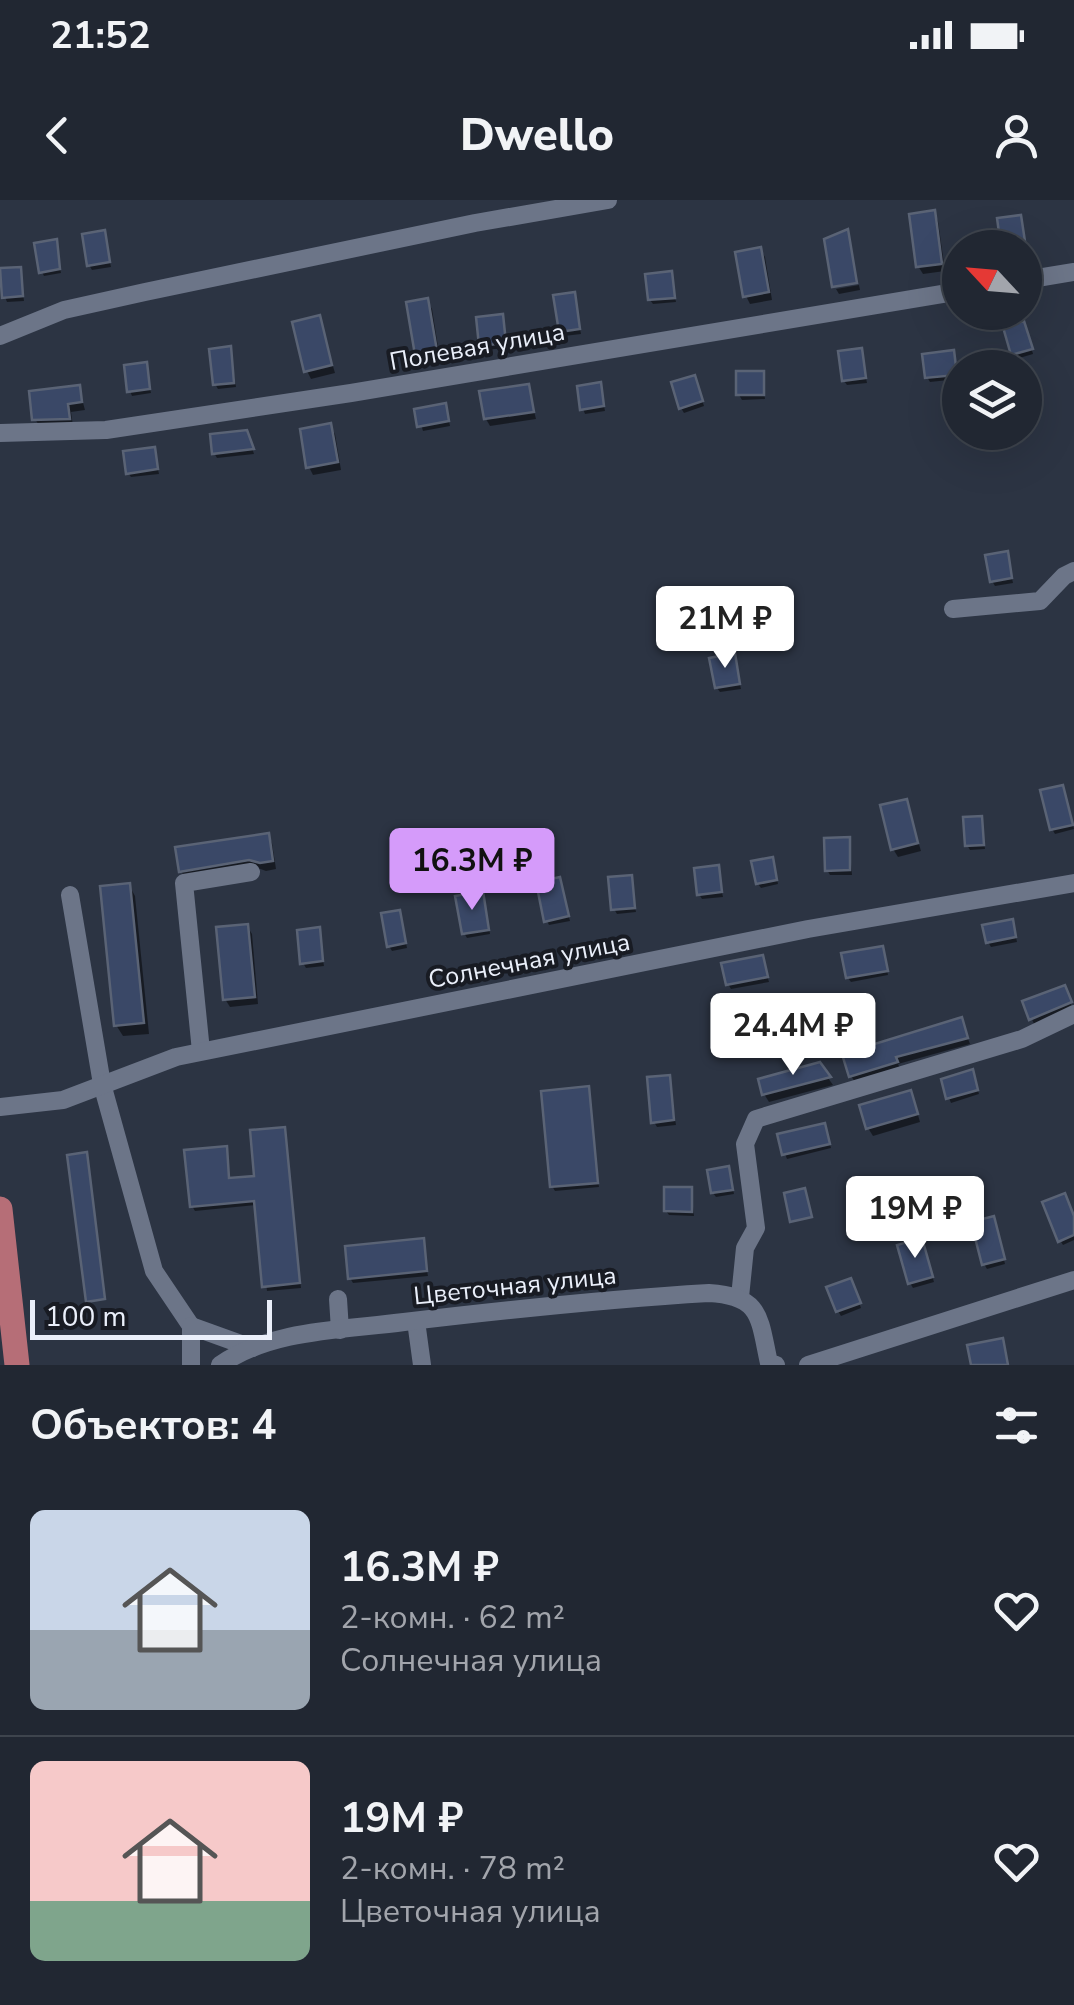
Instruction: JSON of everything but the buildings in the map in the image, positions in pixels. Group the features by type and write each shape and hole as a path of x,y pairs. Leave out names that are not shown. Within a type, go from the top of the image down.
{"highway":[{"path":"0,1210 18,1365"}],"street":[{"path":"0,336 64,310 476,222 608,200"},
{"path":"1042,277 1074,272"},
{"name":"Полевая улица","path":"0,432 124,428 351,394 942,294"},
{"path":"953,609 1040,601 1074,571"},
{"path":"201,1052 184,883 250,872"},
{"name":"Солнечная улица","path":"0,1107 63,1100 176,1056 808,930 1074,882"},
{"path":"70,896 102,1084 154,1272 191,1326 252,1348"},
{"path":"771,1364 757,1312 740,1298 746,1248 756,1228 745,1144 756,1119 1022,1040 1074,1014"},
{"path":"808,1365 1074,1280"},
{"name":"Цветочная улица","path":"220,1365 252,1348 288,1337 340,1330 638,1297 708,1292 740,1298"},
{"path":"338,1299 340,1330"},
{"path":"416,1321 422,1365"},
{"path":"190,1365 191,1326"}]}
